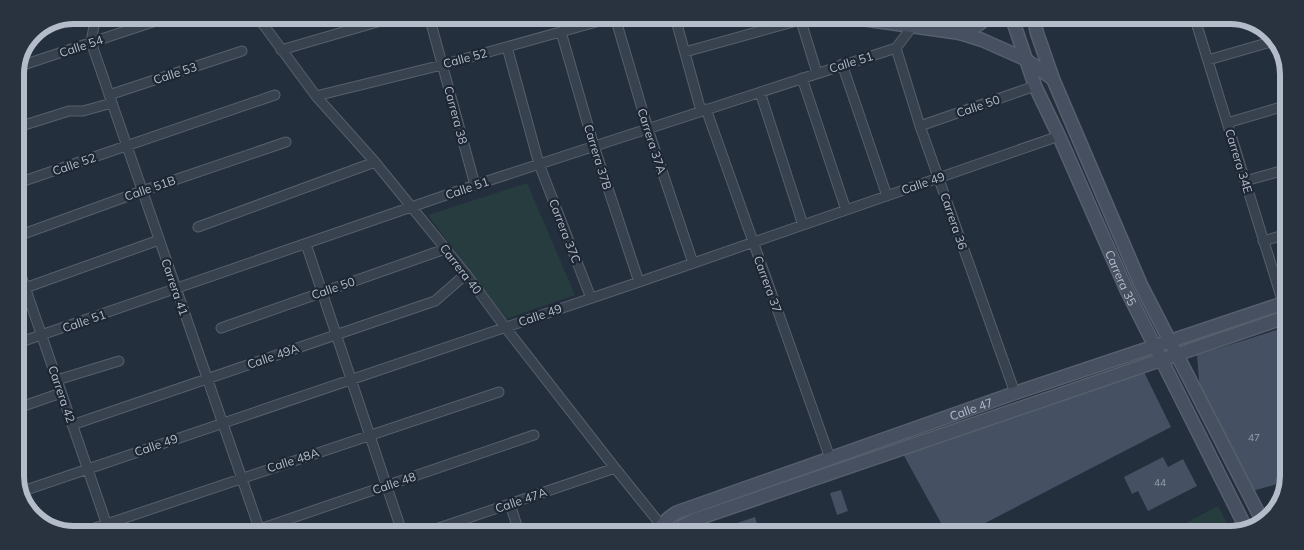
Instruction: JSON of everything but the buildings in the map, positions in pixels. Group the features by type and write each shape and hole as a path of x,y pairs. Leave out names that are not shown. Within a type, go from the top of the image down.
{"main road":[{"path":"893,24 960,33 1002,47 1025,59 1053,79"},
{"path":"960,33 979,24"},
{"name":"Carrera 35","path":"1014,24 1035,86 1127,291 1244,524"},
{"name":"Carrera 35","path":"1036,24 1053,79 1141,284 1260,516"},
{"name":"Calle 47","path":"664,526 670,516 678,512 1015,393 1280,304"},
{"name":"Calle 47","path":"683,526 694,520 1280,320"}],"street":[{"path":"91,42 94,24"},
{"name":"Calle 54","path":"25,64 146,24"},
{"name":"Carrera 40","path":"263,24 316,96 375,162 466,274 658,526"},
{"path":"282,50 371,24"},
{"name":"Carrera 38","path":"431,24 475,185"},
{"name":"Calle 52","path":"316,96 590,24"},
{"name":"Carrera 37A","path":"617,24 648,129 693,263"},
{"name":"Carrera 37","path":"677,24 704,110 830,458"},
{"path":"685,52 783,24"},
{"path":"802,24 817,73"},
{"name":"Carrera 34E","path":"1197,24 1280,291"},
{"path":"896,48 912,27"},
{"name":"Carrera 37B","path":"561,32 594,146 639,282"},
{"name":"Carrera 41","path":"91,42 256,526"},
{"path":"1208,60 1269,42"},
{"name":"Carrera 37C","path":"507,47 539,164 591,298"},
{"name":"Calle 51","path":"24,341 475,185 896,48"},
{"name":"Carrera 36","path":"896,48 920,126 1015,393"},
{"name":"Calle 53","path":"24,125 69,111 83,111 110,99 242,51"},
{"path":"842,64 888,196"},
{"path":"802,78 846,210"},
{"name":"Calle 50","path":"920,126 1035,86"},
{"path":"760,92 803,225"},
{"name":"Calle 52","path":"24,181 275,95"},
{"path":"1227,123 1280,108"},
{"name":"Calle 49","path":"26,490 639,282 1059,136"},
{"name":"Calle 51B","path":"24,234 286,142"},
{"path":"198,227 375,162"},
{"path":"1245,181 1280,170"},
{"path":"1263,241 1280,236"},
{"path":"26,288 159,240"},
{"path":"306,244 400,526"},
{"name":"Calle 50","path":"221,328 445,249"},
{"name":"Calle 49A","path":"72,425 435,301 466,274"},
{"name":"Carrera 42","path":"24,283 107,526"},
{"path":"57,380 119,361"},
{"name":"Calle 48A","path":"110,526 241,478 499,392"},
{"path":"24,406 61,393"},
{"name":"Calle 48","path":"272,526 534,434"},
{"name":"Calle 47A","path":"445,526 614,468"},
{"path":"510,504 517,526"}],"green space":[{"path":"527,183 575,295 506,319 428,215"},
{"path":"1218,506 1229,526 1180,526"}]}
